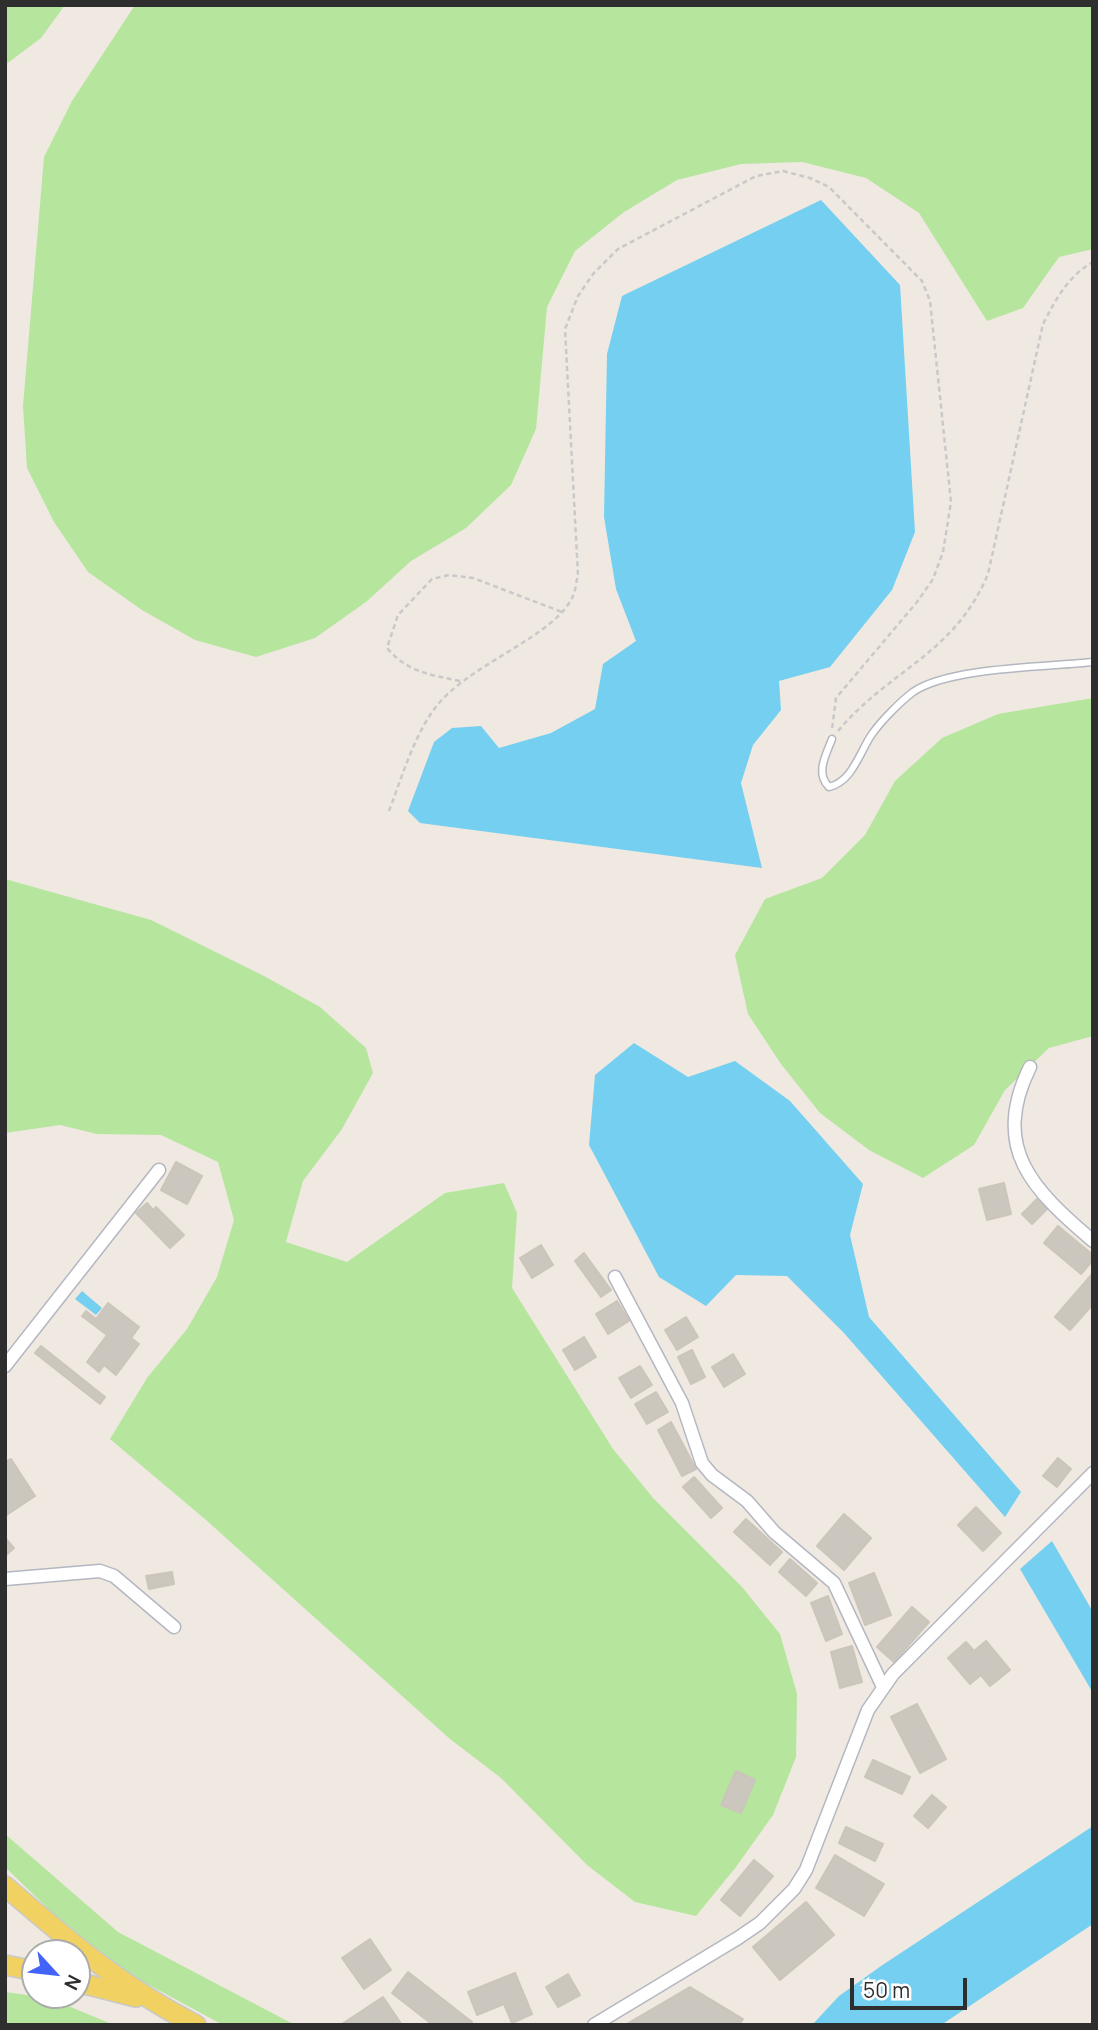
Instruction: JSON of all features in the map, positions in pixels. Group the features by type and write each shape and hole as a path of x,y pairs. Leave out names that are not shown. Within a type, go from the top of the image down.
{"main road":[{"path":"5,1886 80,1951 147,2000 195,2025"},
{"path":"91,1986 147,2000"}],"street":[{"path":"1030,1067 1018,1091 1013,1119 1015,1150 1025,1171 1093,1241"},
{"path":"5,1366 159,1170"},
{"path":"615,1277 682,1403 702,1463 712,1475 747,1501 774,1532 834,1583 883,1687"},
{"path":"594,2025 738,1938 760,1923 794,1889 806,1871 868,1710 883,1687 1093,1473"},
{"path":"5,1580 100,1571 114,1576 174,1627"}],"lane":[{"path":"832,739 821,770 823,780 829,787 839,784 848,776 873,733 913,692 930,683 976,674 1093,662"}],"path":[{"path":"389,811 416,740 435,708 460,681 533,635 562,612 573,596 578,575 565,329 578,296 593,274 618,249 756,176 783,172 810,178 829,187 922,281 930,301 951,502 943,552 933,579 917,602 836,698 832,739"},
{"path":"832,739 857,709 945,640 976,601 988,575 1043,324 1063,289 1079,270 1093,262"},
{"path":"460,681 411,668 400,663 387,648 398,615 432,579 449,575 473,578 562,612"}],"green space":[{"path":"5,5 65,5 41,38 5,65"},
{"path":"135,5 1093,5 1093,249 1059,257 1023,308 987,321 919,213 866,178 802,162 741,164 677,180 624,212 575,251 547,307 536,429 511,485 466,528 411,561 366,602 315,638 256,657 195,640 142,610 88,572 54,522 27,468 23,406 44,157 72,101"},
{"path":"1093,698 1093,1036 1049,1048 1005,1090 974,1145 923,1178 869,1150 820,1113 781,1064 748,1014 735,955 765,899 822,878 865,835 895,781 942,738 998,714"},
{"path":"5,879 151,920 320,1007 366,1048 373,1073 342,1129 303,1181 286,1242 347,1262 445,1193 504,1183 517,1213 512,1288 613,1449 654,1499 742,1587 780,1634 797,1694 796,1757 773,1815 736,1867 696,1916 635,1902 587,1865 501,1778 450,1739 206,1520 110,1439 147,1378 187,1329 217,1277 234,1220 218,1162 161,1135 97,1134 60,1125 5,1133"},
{"path":"5,1834 118,1932 295,2025 223,2025 99,1958 91,1950 91,1939 79,1939 5,1867"},
{"path":"5,1992 21,1994 21,2009 75,2009 114,2025 5,2025"}],"water":[{"path":"821,200 900,285 915,532 892,590 830,667 779,681 781,710 753,745 741,783 762,868 420,823 408,811 434,742 452,728 481,726 499,748 551,733 595,709 603,664 636,641 616,589 604,517 607,354 622,296"},
{"path":"634,1043 688,1077 735,1061 790,1101 863,1184 850,1235 869,1317 1021,1492 1005,1517 844,1333 787,1276 736,1275 706,1306 659,1277 589,1145 595,1075"},
{"path":"82,1291 102,1308 96,1315 75,1299"},
{"path":"1052,1541 1093,1612 1093,1693 1020,1569"},
{"path":"1093,1826 1093,1924 941,2025 812,2025 839,1996 881,1966"}],"building":[{"path":"176,1162 202,1176 187,1204 161,1190"},
{"path":"1004,1183 1011,1214 987,1220 979,1189"},
{"path":"1037,1199 1047,1209 1032,1224 1022,1214"},
{"path":"147,1203 153,1210 156,1207 184,1235 170,1248 136,1213"},
{"path":"1058,1226 1093,1255 1093,1260 1081,1274 1044,1243"},
{"path":"541,1245 553,1265 532,1278 520,1258"},
{"path":"584,1253 611,1290 601,1297 575,1261"},
{"path":"1093,1273 1093,1304 1070,1330 1055,1317"},
{"path":"617,1301 629,1321 608,1334 596,1314"},
{"path":"108,1303 139,1327 131,1338 139,1344 116,1375 104,1365 99,1372 87,1362 107,1335 82,1316 86,1311 96,1319"},
{"path":"686,1317 698,1337 677,1350 665,1330"},
{"path":"584,1337 596,1357 575,1370 563,1350"},
{"path":"41,1346 105,1397 100,1404 35,1353"},
{"path":"692,1350 705,1377 691,1384 678,1357"},
{"path":"733,1354 745,1374 724,1387 712,1367"},
{"path":"640,1366 652,1385 631,1398 619,1378"},
{"path":"656,1392 668,1412 647,1424 635,1404"},
{"path":"671,1422 696,1469 682,1476 658,1430"},
{"path":"1058,1458 1071,1469 1057,1487 1043,1476"},
{"path":"11,1459 35,1496 5,1516 5,1462"},
{"path":"694,1477 722,1508 711,1518 683,1487"},
{"path":"976,1507 1001,1533 983,1551 958,1525"},
{"path":"844,1514 871,1538 844,1570 817,1546"},
{"path":"746,1519 782,1552 770,1565 734,1532"},
{"path":"5,1538 14,1548 5,1556"},
{"path":"790,1559 817,1583 806,1596 779,1572"},
{"path":"172,1572 174,1584 149,1589 146,1576"},
{"path":"874,1573 891,1615 865,1625 849,1583"},
{"path":"828,1596 842,1634 826,1641 811,1603"},
{"path":"912,1607 929,1622 894,1662 877,1647"},
{"path":"986,1641 1010,1670 990,1686 981,1675 970,1684 948,1658 966,1642 974,1651"},
{"path":"852,1646 862,1682 840,1688 831,1652"},
{"path":"917,1704 946,1759 920,1773 891,1717"},
{"path":"873,1760 910,1777 902,1794 865,1777"},
{"path":"736,1771 755,1780 741,1813 721,1805"},
{"path":"932,1795 946,1807 928,1828 914,1816"},
{"path":"846,1827 883,1844 875,1861 839,1843"},
{"path":"835,1855 884,1884 864,1916 816,1888"},
{"path":"754,1860 773,1876 740,1916 721,1900"},
{"path":"806,1902 834,1935 780,1980 753,1947"},
{"path":"370,1939 391,1970 364,1989 342,1958"},
{"path":"408,1972 472,2022 469,2025 433,2025 392,1993"},
{"path":"515,1973 532,2014 512,2023 504,2004 477,2015 468,1992"},
{"path":"568,1974 580,1995 558,2007 546,1987"},
{"path":"690,1987 743,2019 739,2025 625,2025"},
{"path":"383,1997 402,2025 342,2025 342,2024"}]}
